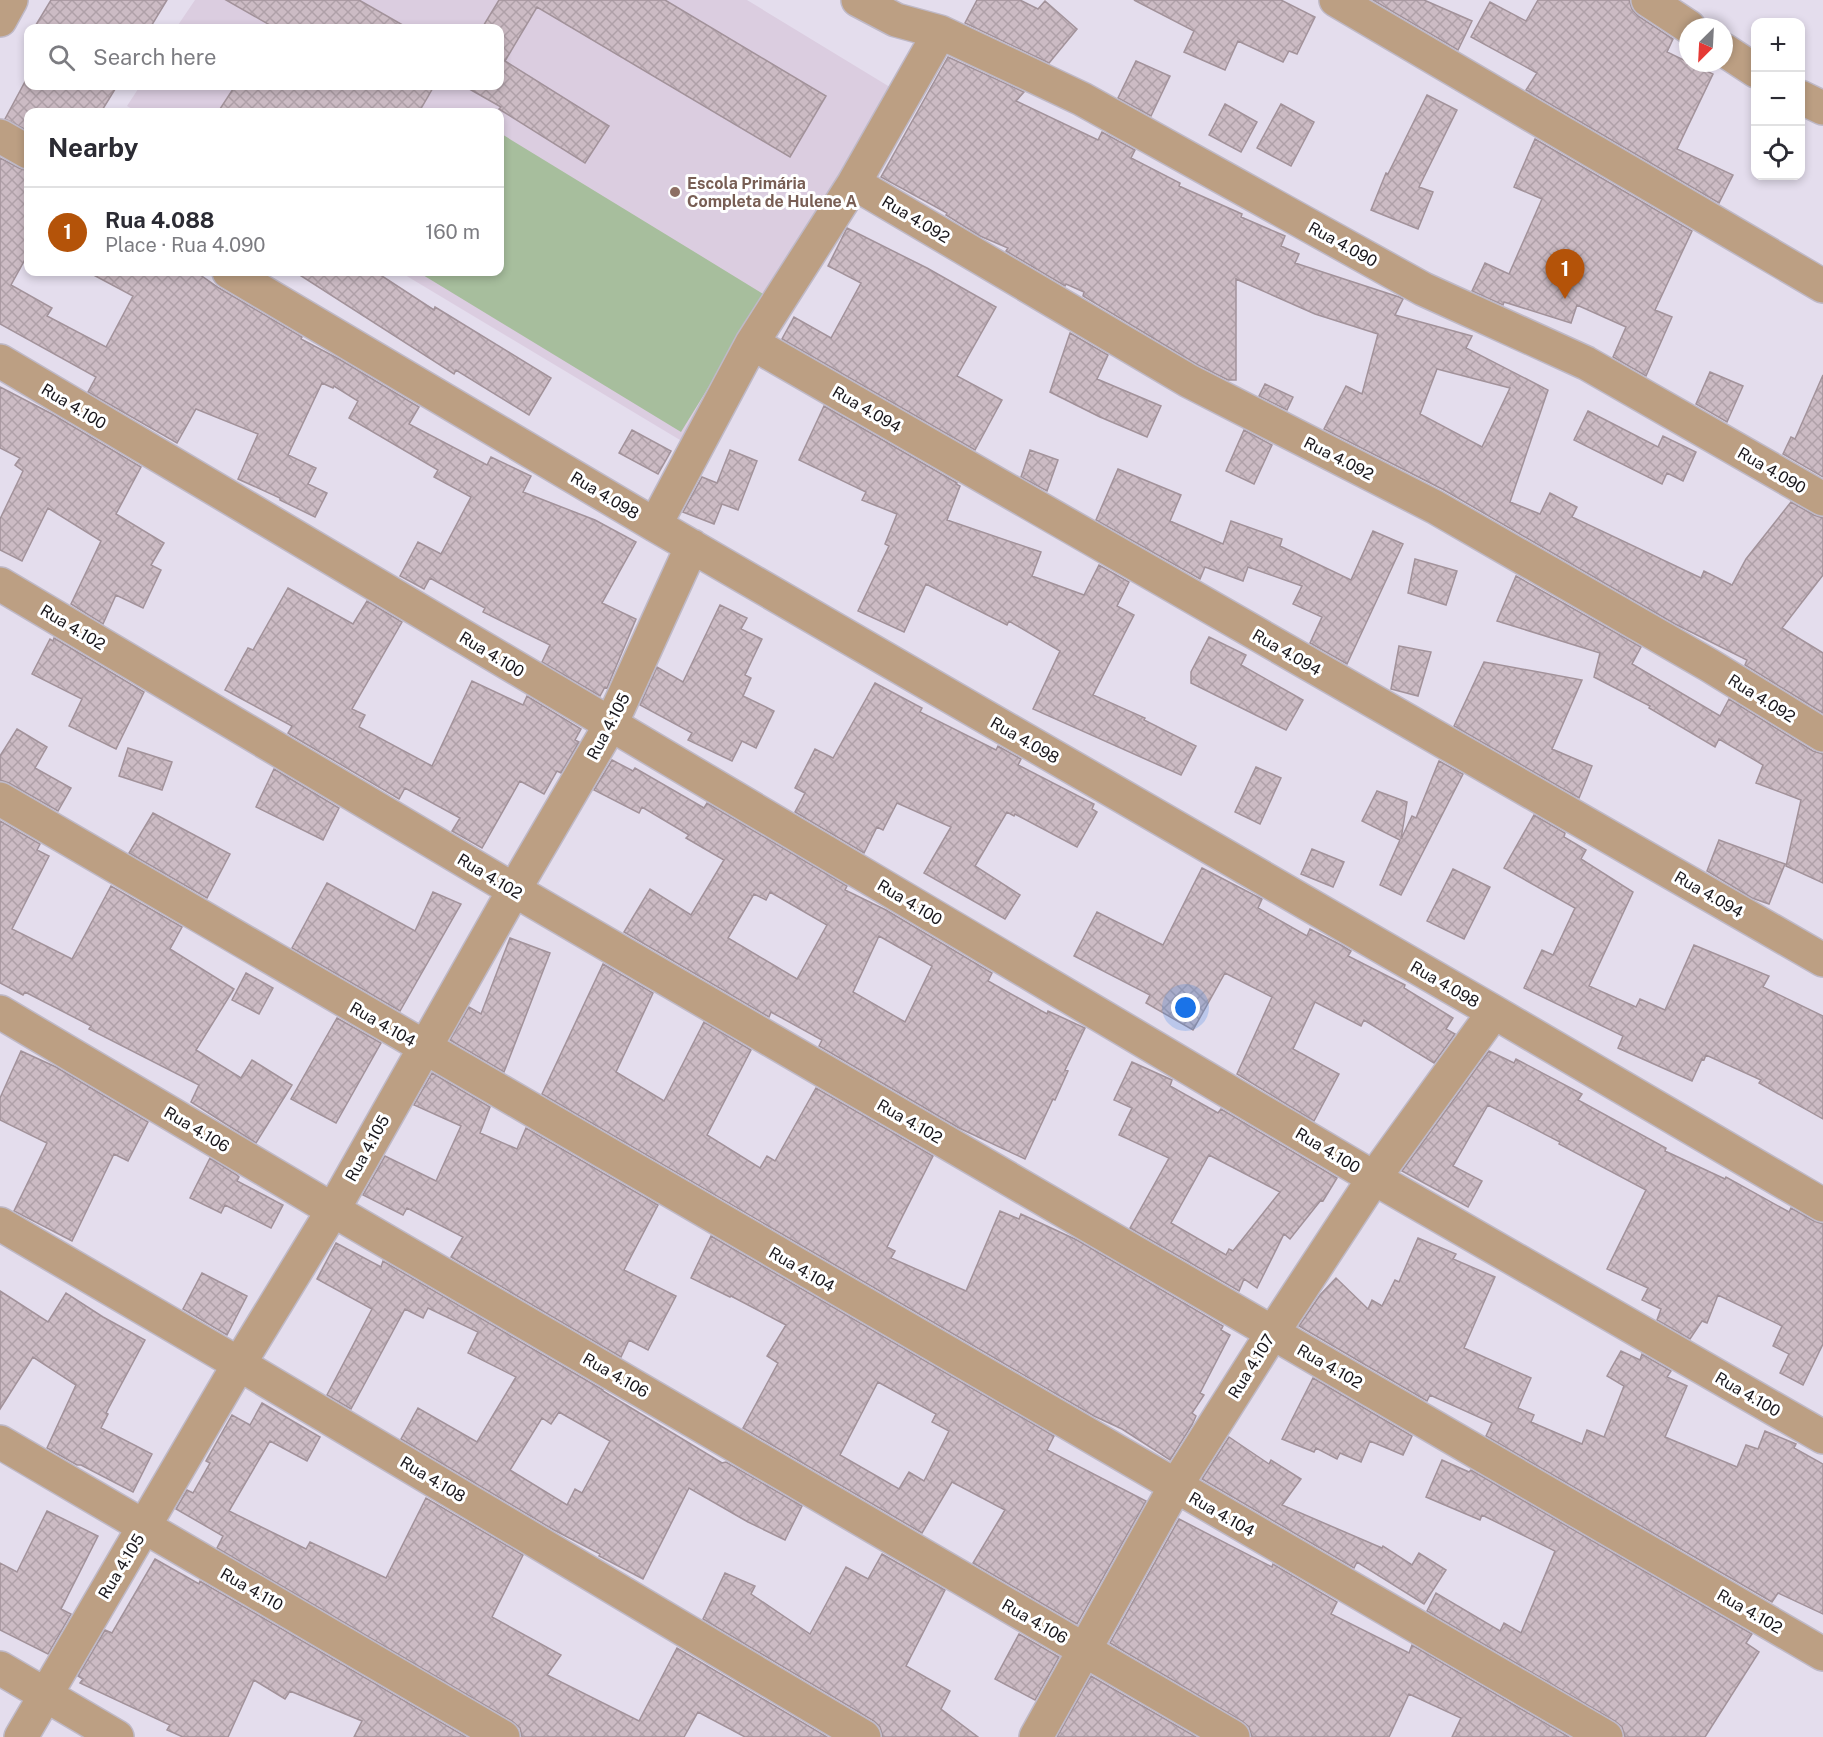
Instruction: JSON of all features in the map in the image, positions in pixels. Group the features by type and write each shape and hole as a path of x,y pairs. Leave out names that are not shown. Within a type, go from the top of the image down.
{"street":[{"path":"0,20 11,0"},
{"name":"Rua 4.090","path":"858,0 896,20 940,32 1082,99 1423,289 1586,363 1823,498"},
{"path":"1336,0 1823,286"},
{"path":"1648,0 1679,20"},
{"path":"655,525 752,343 854,183 940,32"},
{"path":"1733,56 1751,68"},
{"path":"1805,99 1823,108"},
{"path":"0,135 24,150"},
{"name":"Rua 4.092","path":"854,183 1189,381 1435,507 1708,665 1823,735"},
{"name":"Rua 4.098","path":"236,276 655,525 1823,1205"},
{"name":"Rua 4.094","path":"752,343 1823,960"},
{"name":"Rua 4.100","path":"0,361 1374,1178 1823,1437"},
{"name":"Rua 4.105","path":"21,1737 239,1364 333,1210 423,1048 611,724 692,546"},
{"name":"Rua 4.102","path":"0,584 514,890 1823,1654"},
{"name":"Rua 4.104","path":"0,799 1606,1737"},
{"name":"Rua 4.106","path":"0,1012 333,1210 1233,1737"},
{"name":"Rua 4.107","path":"1036,1737 1086,1651 1175,1487 1374,1178 1494,1012"},
{"name":"Rua 4.108","path":"0,1224 864,1737"},
{"name":"Rua 4.110","path":"0,1442 503,1737"},
{"path":"0,1668 117,1737"}],"shaded area":[{"name":"Escola Primária Completa de Hulene A","path":"195,0 747,0 903,95 705,455 407,276 504,276 504,108 130,108 127,106 137,90 504,90 504,24 179,24"}],"green space":[{"path":"504,135 765,295 681,432 425,276 504,276"}],"building":[{"path":"51,0 167,0 152,24 36,24"},
{"path":"226,0 359,0 401,24 268,24"},
{"path":"499,0 665,0 826,96 790,157 537,7 505,61 609,126 585,163 504,112 504,108 500,108 471,90 504,90 504,24 484,24"},
{"path":"977,0 1020,0 1038,9 1045,1 1077,29 1049,63 965,23"},
{"path":"1134,0 1281,0 1315,17 1297,54 1289,51 1283,62 1238,41 1225,70 1184,52 1194,31"},
{"path":"1373,0 1424,0 1472,21 1458,50"},
{"path":"1538,0 1629,0 1638,16 1673,39 1667,52 1679,58 1679,72 1713,74 1677,149 1733,175 1719,203 1526,90 1537,73 1471,37 1490,2 1526,21"},
{"path":"948,57 1024,92 1016,101 1098,140 1102,132 1135,150 1131,158 1180,183 1179,186 1285,236 1281,246 1299,254 1295,263 1403,299 1395,315 1472,336 1466,348 1548,390 1510,502 1540,514 1550,493 1577,507 1572,517 1701,578 1704,571 1732,585 1746,559 1791,502 1823,518 1823,575 1782,628 1823,653 1823,713 1745,665 1747,660 1675,624 1444,490 1324,429 1346,386 1362,394 1378,334 1315,314 1236,279 1236,380 1228,380 1198,365 1083,296 1084,292 1066,284 1065,286 1006,251 1008,248 980,236 946,215 947,213 881,177","holes":["1437,369 1510,388 1482,447 1420,414"]},
{"path":"1136,61 1170,76 1151,116 1118,98"},
{"path":"24,83 24,90 115,90 103,108 24,108 24,129 5,119"},
{"path":"232,90 432,90 421,108 221,108"},
{"path":"1427,95 1457,110 1419,187 1433,192 1418,229 1371,210 1386,173 1388,174"},
{"path":"1225,104 1257,122 1241,152 1209,135"},
{"path":"1281,104 1314,122 1291,166 1257,148"},
{"path":"1535,139 1692,231 1655,310 1672,317 1646,376 1613,357 1626,327 1577,305 1571,323 1504,302 1503,305 1472,291 1485,263 1509,274 1542,199 1514,187"},
{"path":"0,158 24,170 24,261 11,285 52,308 47,316 106,347 133,296 96,276 202,276 302,337 301,339 419,407 409,424 487,465 491,457 531,476 523,492 595,520 636,542 602,603 636,619 607,688 605,687 600,696 542,662 550,645 483,612 485,608 430,578 424,589 400,576 418,542 441,554 471,497 434,477 438,470 349,418 358,401 334,386 333,388 322,383 288,455 316,468 308,484 327,493 315,517 238,479 258,434 196,409 177,443 88,392 96,377 0,324"},
{"path":"847,228 927,268 996,307 957,376 1002,400 975,450 782,339 794,317 831,338 861,283 828,266"},
{"path":"301,276 382,276 434,310 435,307 551,378 529,415 456,370 454,374"},
{"path":"1070,333 1108,355 1097,379 1161,406 1147,437 1050,392"},
{"path":"1710,372 1743,386 1727,422 1696,404"},
{"path":"1823,375 1823,477 1783,454 1791,437 1795,439"},
{"path":"1265,384 1293,397 1287,410 1259,396"},
{"path":"0,387 52,414 141,467 116,514 164,543 151,565 161,570 143,608 116,595 103,624 71,604 101,541 48,508 22,561 0,550 0,519 23,471 15,465 20,458 0,448"},
{"path":"824,406 957,483 960,486 947,520 1041,552 1032,576 1084,595 1099,565 1129,582 1117,606 1134,615 1093,695 1145,718 1144,720 1196,746 1181,775 1033,709 1060,651 1009,621 1007,625 926,584 904,632 858,611 889,546 885,544 897,514 862,500 866,492 799,460"},
{"path":"1588,411 1658,447 1663,436 1696,452 1683,481 1667,473 1662,484 1574,440"},
{"path":"632,430 671,451 658,474 619,453"},
{"path":"1244,430 1272,445 1254,484 1226,471"},
{"path":"730,450 757,461 738,510 722,504 714,524 683,512 702,477 717,483"},
{"path":"1030,450 1058,460 1047,491 1021,477"},
{"path":"1118,469 1181,495 1170,521 1223,544 1231,521 1282,539 1280,546 1351,580 1373,531 1403,544 1347,664 1310,643 1322,617 1293,604 1302,586 1248,567 1243,581 1205,567 1200,579 1096,520"},
{"path":"1415,559 1457,571 1446,605 1408,593"},
{"path":"1516,576 1641,647 1632,664 1720,716 1729,699 1813,751 1823,754 1823,883 1786,866 1801,800 1756,783 1763,765 1719,739 1715,747 1649,708 1650,706 1594,677 1600,653 1497,621"},
{"path":"288,588 353,624 367,601 402,622 352,709 365,715 359,727 432,766 472,681 523,705 527,696 581,729 575,740 579,742 561,773 557,771 544,794 520,781 482,848 452,831 460,818 405,788 399,799 288,733 292,726 225,690 248,648 253,650"},
{"path":"720,605 747,618 741,629 762,639 745,675 751,678 743,696 774,711 756,748 742,741 732,761 688,740 692,733 640,705 657,667 683,682"},
{"path":"1209,637 1246,655 1241,665 1303,700 1286,730 1191,683 1191,672"},
{"path":"54,638 144,692 116,749 69,726 82,699 32,674 50,639 53,641"},
{"path":"1399,646 1431,652 1418,696 1391,689"},
{"path":"1484,662 1582,680 1552,749 1592,766 1579,798 1454,726"},
{"path":"875,683 922,708 920,712 996,750 998,746 1021,759 1018,765 1094,804 1092,809 1097,812 1077,847 1007,812 975,866 1020,895 1005,919 924,873 951,827 897,803 883,830 877,827 864,853 795,812 805,793 795,788 815,749 833,758"},
{"path":"17,729 47,747 35,768 71,788 58,811 0,780 0,756"},
{"path":"128,748 172,762 162,790 119,776"},
{"path":"612,760 633,771 635,768 704,808 707,803 847,886 845,890 886,910 992,973 988,981 1047,1014 1048,1011 1085,1028 1065,1070 1068,1071 1055,1100 1053,1099 1025,1159 959,1128 819,1046 822,1040 771,1012 769,1017 624,932 650,889 691,915 724,860 686,838 689,835 642,807 639,813 594,790","holes":["770,892 827,925 797,979 728,938 754,894 766,900","879,936 932,966 905,1022 853,992"]},
{"path":"1439,761 1463,774 1401,895 1380,885 1400,840 1362,821 1377,791 1407,802 1401,839 1412,816 1416,818"},
{"path":"1256,767 1281,778 1260,824 1235,812"},
{"path":"274,769 339,808 323,840 256,807"},
{"path":"153,813 230,854 207,898 129,853"},
{"path":"1534,815 1565,833 1564,837 1586,850 1581,859 1633,892 1589,986 1636,1007 1640,999 1665,1010 1694,945 1769,976 1763,987 1823,1016 1823,1119 1759,1083 1761,1080 1706,1055 1692,1081 1618,1048 1623,1036 1524,988 1542,950 1553,955 1575,908 1504,868"},
{"path":"0,821 40,844 37,850 49,856 12,929 72,959 111,886 182,927 170,949 234,989 196,1050 241,1078 252,1060 292,1085 256,1143 191,1102 199,1085 89,1029 91,1026 25,992 23,995 0,983"},
{"path":"1719,840 1785,864 1769,904 1752,898 1707,871"},
{"path":"1312,849 1344,862 1333,887 1301,874"},
{"path":"1202,868 1262,899 1258,908 1307,936 1310,929 1341,945 1351,951 1348,956 1405,985 1404,988 1453,1018 1446,1029 1455,1034 1434,1063 1364,1020 1361,1026 1315,1002 1293,1049 1339,1074 1314,1121 1237,1074 1272,997 1225,973 1193,1030 1146,1003 1150,995 1074,956 1097,912 1163,945"},
{"path":"1453,869 1490,887 1464,939 1427,921"},
{"path":"327,883 415,931 433,892 461,904 400,1011 292,948"},
{"path":"510,938 550,953 504,1072 450,1040 469,1007 481,1014"},
{"path":"603,964 653,993 616,1072 664,1101 704,1022 751,1050 707,1135 760,1168 767,1156 775,1161 816,1088 933,1156 887,1247 895,1251 891,1258 966,1291 1000,1211 1019,1219 1021,1214 1077,1240 1223,1326 1221,1330 1230,1335 1200,1393 1204,1395 1192,1413 1196,1416 1192,1425 1170,1460 1122,1429 1094,1416 542,1094"},
{"path":"246,973 273,988 259,1014 232,1000"},
{"path":"337,1018 381,1043 336,1123 291,1099"},
{"path":"21,1051 56,1067 148,1122 128,1161 114,1154 72,1241 14,1211 47,1143 0,1120 0,1098"},
{"path":"1489,1051 1514,1063 1516,1059 1582,1094 1578,1100 1666,1148 1665,1151 1725,1179 1726,1177 1789,1212 1791,1208 1823,1224 1823,1344 1803,1385 1780,1373 1789,1354 1773,1346 1782,1326 1718,1295 1707,1323 1702,1321 1690,1339 1657,1320 1661,1309 1642,1300 1648,1288 1607,1269 1646,1190 1559,1144 1560,1142 1488,1105 1453,1166 1482,1181 1468,1207 1402,1171"},
{"path":"1132,1062 1172,1080 1170,1086 1218,1113 1221,1109 1337,1178 1323,1201 1321,1200 1290,1239 1284,1234 1257,1288 1244,1279 1239,1291 1130,1228 1169,1158 1119,1135 1132,1108 1114,1100","holes":["1209,1155 1280,1192 1233,1251 1229,1249 1226,1255 1171,1223"]},
{"path":"432,1073 490,1107 480,1133 517,1149 526,1128 658,1205 624,1270 676,1296 648,1350 629,1340 621,1357 451,1257 463,1237 407,1208 403,1215 363,1195 385,1156 436,1181 461,1126 414,1105"},
{"path":"210,1158 237,1175 239,1177 237,1181 283,1205 271,1228 225,1205 221,1213 190,1198"},
{"path":"711,1236 1054,1436 1047,1450 1146,1501 1077,1624 973,1563 1005,1510 952,1482 922,1533 743,1428 778,1363 767,1356 786,1325 691,1278","holes":["878,1382 936,1414 932,1422 949,1431 924,1481 909,1472 899,1489 840,1455"]},
{"path":"1418,1238 1456,1254 1453,1259 1495,1277 1464,1348 1531,1378 1518,1408 1534,1415 1531,1422 1582,1444 1587,1430 1604,1437 1624,1386 1607,1376 1621,1351 1640,1360 1642,1354 1671,1371 1667,1377 1687,1386 1665,1437 1737,1467 1746,1445 1758,1449 1765,1431 1796,1444 1794,1448 1823,1464 1823,1614 1778,1593 1772,1602 1486,1436 1492,1423 1430,1395 1427,1401 1299,1326 1320,1295 1336,1278 1368,1309 1372,1300 1382,1306 1395,1280 1399,1282"},
{"path":"336,1243 381,1267 383,1261 722,1463 726,1462 802,1506 785,1540 689,1488 643,1579 599,1556 600,1554 554,1530 401,1439 418,1408 477,1442 516,1377 468,1353 478,1332 428,1308 423,1318 405,1309 351,1409 327,1395 372,1309 317,1279","holes":["559,1412 610,1441 582,1493 575,1489 567,1505 510,1470 542,1418 551,1424"]},
{"path":"202,1273 247,1296 227,1335 183,1309"},
{"path":"0,1291 48,1322 66,1293 145,1340 106,1413 108,1414 101,1428 152,1454 133,1492 47,1448 76,1385 33,1357 0,1409"},
{"path":"1313,1378 1412,1436 1403,1455 1370,1441 1361,1462 1340,1453 1337,1459 1316,1448 1314,1452 1282,1439"},
{"path":"262,1403 320,1437 307,1461 270,1441 229,1511 306,1549 310,1542 386,1578 426,1498 523,1555 492,1617 561,1655 547,1675 639,1721 677,1648 827,1737 745,1737 698,1712 684,1737 522,1737 520,1728 512,1721 217,1548 223,1536 176,1509 187,1490 193,1493 210,1463 206,1461 232,1415 250,1425"},
{"path":"1229,1437 1269,1464 1271,1460 1301,1479 1282,1505 1382,1548 1383,1546 1412,1565 1419,1553 1446,1570 1424,1604 1357,1562 1354,1568 1202,1479"},
{"path":"1442,1460 1469,1472 1471,1470 1752,1634 1746,1643 1759,1652 1705,1737 1625,1737 1622,1727 1615,1721 1427,1611 1436,1593 1500,1631 1504,1623 1521,1633 1555,1551 1482,1515 1480,1520 1426,1497"},
{"path":"47,1511 98,1536 61,1609 71,1614 48,1654 0,1630 0,1563 17,1572"},
{"path":"1179,1519 1272,1567 1273,1564 1337,1602 1331,1614 1409,1653 1412,1645 1569,1737 1452,1737 1461,1718 1409,1694 1389,1737 1252,1737 1249,1727 1242,1721 1110,1643"},
{"path":"882,1554 945,1590 906,1666 950,1691 941,1709 978,1737 883,1737 880,1727 874,1721 703,1619 725,1573 755,1586 751,1594 810,1634 846,1567 868,1579"},
{"path":"155,1559 199,1584 200,1581 466,1737 354,1737 362,1721 290,1691 285,1699 254,1680 228,1737 183,1737 167,1730 170,1725 80,1683 83,1679 78,1676 105,1630 112,1633"},
{"path":"1019,1634 1059,1657 1035,1700 995,1679"},
{"path":"1091,1676 1196,1737 1057,1737"}],"place":[{"name":"Escola Primária Completa de Hulene A","path":"675,192"},
{"name":"Rua 4.088","path":"1565,299"}]}
